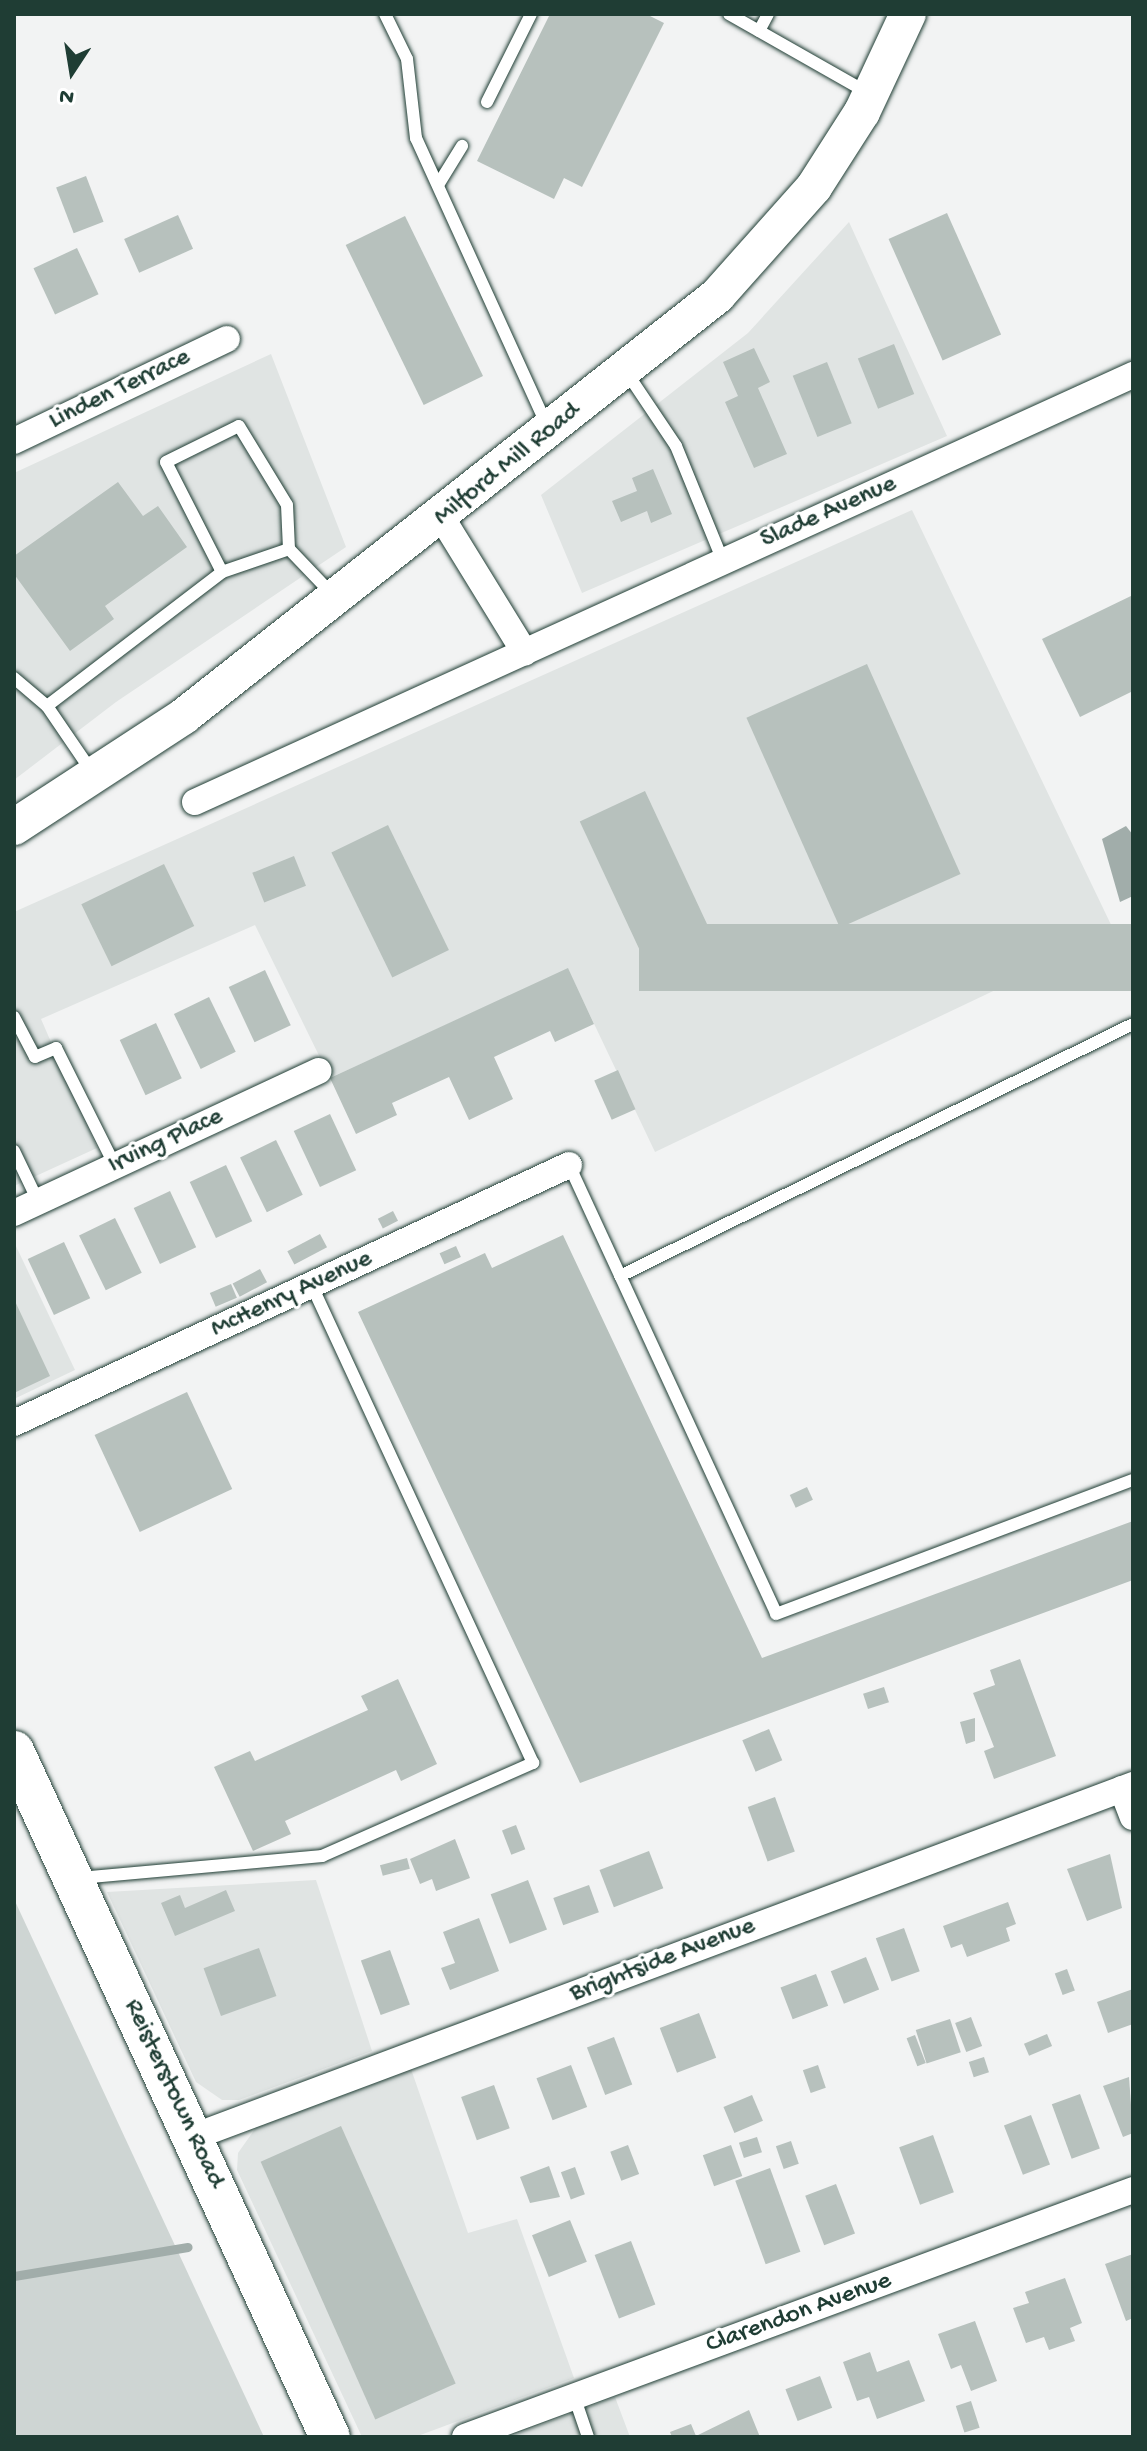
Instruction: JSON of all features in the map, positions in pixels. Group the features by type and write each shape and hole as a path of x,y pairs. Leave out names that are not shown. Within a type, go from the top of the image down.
{"main road":[{"name":"Milford Mill Road","path":"14,827 96,777 442,518 625,371 767,246 814,187 871,95 908,14"},
{"name":"Reisterstown Road","path":"14,1751 330,2437"}],"street":[{"name":"Linden Terrace","path":"14,441 227,339"},
{"name":"Slade Avenue","path":"195,802 1133,375"},
{"path":"442,518 525,653"},
{"name":"Irving Place","path":"14,1213 318,1071"},
{"name":"McHenry Avenue","path":"14,1423 569,1165"},
{"path":"1128,1787 1133,1817"},
{"name":"Brightside Avenue","path":"193,2137 1128,1787"},
{"name":"Clarendon Avenue","path":"465,2437 1133,2190"}],"lane":[{"path":"385,14 407,59 416,138 550,431"},
{"path":"487,102 531,14"},
{"path":"729,14 871,95"},
{"path":"759,31 768,14"},
{"path":"438,185 462,146"},
{"path":"625,371 676,446 723,561"},
{"path":"222,572 166,462 239,426 287,505 289,549 337,599"},
{"path":"47,706 222,572 289,549"},
{"path":"14,678 47,706 96,777"},
{"path":"14,1017 35,1057 56,1048 115,1166"},
{"path":"620,1276 1133,1024"},
{"path":"14,1151 38,1201"},
{"path":"569,1165 776,1614 1133,1480"},
{"path":"73,1878 322,1856 533,1763 312,1286"},
{"path":"574,2396 588,2437"}],"shaded area":[{"path":"849,222 947,436 582,593 541,495 748,333"},
{"path":"271,354 346,547 116,702 14,780 14,473"},
{"path":"912,510 1115,933 655,1152 568,969 330,1078 255,925 41,1019 97,1148 14,1186 14,912"},
{"path":"1126,826 1133,835 1133,896 1120,902 1102,839"},
{"path":"14,1242 75,1370 14,1399"},
{"path":"316,1880 372,2051 239,2100 222,2100 196,2082 107,1892"},
{"path":"14,1899 264,2437 14,2437"},
{"path":"411,2069 468,2233 517,2219 574,2378 415,2437 362,2437 237,2170 238,2153 257,2126"},
{"path":"615,2397 630,2437 509,2437"}],"building":[{"path":"550,14 646,14 664,23 582,187 564,178 554,199 477,161"},
{"path":"86,176 104,222 74,233 56,187"},
{"path":"947,213 1001,335 943,361 889,239"},
{"path":"178,215 193,249 139,273 124,239"},
{"path":"405,216 483,376 424,405 346,245"},
{"path":"77,248 99,294 55,315 33,268"},
{"path":"894,344 914,394 878,409 858,359"},
{"path":"754,348 770,382 758,388 787,454 754,468 725,402 738,396 723,362"},
{"path":"827,362 852,423 817,437 793,376"},
{"path":"653,469 672,514 651,523 647,511 621,522 612,501 637,491 632,478"},
{"path":"118,482 143,516 158,506 187,547 105,606 114,619 70,651 14,574 14,556"},
{"path":"1133,595 1133,691 1080,717 1042,639"},
{"path":"867,664 961,874 840,928 746,718"},
{"path":"645,791 724,960 659,991 580,821"},
{"path":"388,825 449,950 392,978 331,853"},
{"path":"294,856 306,886 264,903 252,873"},
{"path":"164,864 194,926 112,966 81,904"},
{"path":"639,924 1133,924 1133,991 639,991"},
{"path":"568,968 594,1024 555,1042 550,1031 494,1057 513,1099 469,1120 449,1077 392,1103 397,1115 356,1134 330,1078"},
{"path":"265,970 291,1025 255,1042 229,987"},
{"path":"209,997 236,1052 201,1069 174,1014"},
{"path":"156,1023 182,1078 146,1095 120,1040"},
{"path":"618,1070 635,1109 612,1120 594,1081"},
{"path":"330,1114 356,1170 320,1187 294,1131"},
{"path":"276,1140 303,1195 267,1212 240,1158"},
{"path":"226,1165 252,1221 216,1238 190,1182"},
{"path":"170,1191 196,1247 160,1264 134,1208"},
{"path":"393,1211 398,1221 383,1229 378,1219"},
{"path":"115,1218 142,1273 106,1290 79,1236"},
{"path":"320,1234 327,1247 294,1265 287,1251"},
{"path":"563,1235 762,1658 1133,1521 1133,1580 580,1783 358,1312 485,1253 492,1268"},
{"path":"64,1242 90,1298 54,1315 28,1259"},
{"path":"456,1246 461,1257 444,1264 440,1253"},
{"path":"260,1269 267,1282 240,1297 233,1284"},
{"path":"231,1284 237,1298 216,1307 210,1293"},
{"path":"14,1299 50,1376 14,1393"},
{"path":"187,1392 232,1489 140,1532 95,1435"},
{"path":"807,1487 813,1500 796,1508 790,1495"},
{"path":"1020,1659 1056,1756 994,1779 984,1751 994,1747 973,1693 995,1685 990,1670"},
{"path":"398,1679 437,1764 401,1781 396,1770 285,1821 291,1834 253,1851 214,1767 250,1751 255,1761 368,1710 361,1696"},
{"path":"884,1687 889,1702 868,1709 863,1694"},
{"path":"975,1718 975,1741 966,1744 960,1722"},
{"path":"769,1729 782,1760 756,1772 742,1740"},
{"path":"775,1797 795,1852 768,1861 748,1807"},
{"path":"516,1825 525,1849 511,1855 502,1830"},
{"path":"455,1839 470,1878 436,1891 432,1879 420,1884 410,1859"},
{"path":"649,1851 663,1888 614,1907 600,1870"},
{"path":"1110,1854 1122,1908 1087,1921 1067,1869"},
{"path":"407,1858 410,1869 383,1876 380,1865"},
{"path":"528,1880 547,1929 510,1944 491,1894"},
{"path":"589,1885 599,1912 563,1925 553,1898"},
{"path":"226,1890 235,1911 175,1936 161,1903 180,1895 185,1908"},
{"path":"1008,1902 1016,1924 1006,1928 1010,1941 967,1957 962,1944 951,1948 943,1926"},
{"path":"479,1918 499,1971 450,1990 441,1968 455,1963 443,1932"},
{"path":"904,1928 920,1971 892,1981 876,1938"},
{"path":"259,1948 276,1996 221,2016 204,1968"},
{"path":"390,1950 410,2005 381,2015 361,1961"},
{"path":"866,1957 879,1989 844,2004 831,1971"},
{"path":"1067,1969 1075,1991 1063,1995 1055,1973"},
{"path":"816,1974 828,2006 793,2019 781,1988"},
{"path":"1133,1989 1133,2024 1108,2033 1097,2002"},
{"path":"699,2013 716,2058 677,2073 660,2028"},
{"path":"971,2017 982,2046 966,2052 955,2023"},
{"path":"950,2019 961,2052 927,2063 916,2030"},
{"path":"1047,2034 1052,2046 1029,2056 1024,2044"},
{"path":"915,2035 926,2063 917,2066 907,2038"},
{"path":"614,2037 632,2085 605,2095 587,2047"},
{"path":"984,2057 989,2072 974,2077 969,2062"},
{"path":"571,2065 587,2107 553,2120 536,2078"},
{"path":"818,2065 826,2088 811,2093 803,2070"},
{"path":"1129,2077 1133,2133 1123,2137 1103,2086"},
{"path":"494,2085 510,2128 477,2140 461,2097"},
{"path":"1080,2094 1100,2149 1072,2159 1052,2104"},
{"path":"752,2095 763,2121 734,2133 723,2107"},
{"path":"1031,2115 1050,2164 1023,2175 1004,2125"},
{"path":"341,2126 456,2384 375,2419 261,2162"},
{"path":"933,2135 954,2192 920,2205 899,2147"},
{"path":"757,2137 762,2152 744,2158 739,2143"},
{"path":"791,2141 799,2164 784,2169 776,2146"},
{"path":"628,2145 639,2174 621,2181 610,2152"},
{"path":"731,2145 742,2176 714,2186 703,2155"},
{"path":"549,2166 560,2197 530,2203 520,2177"},
{"path":"575,2167 585,2194 571,2199 561,2172"},
{"path":"770,2168 800,2252 766,2264 735,2181"},
{"path":"836,2184 855,2233 824,2245 805,2196"},
{"path":"570,2220 587,2262 549,2277 532,2235"},
{"path":"631,2241 655,2304 619,2318 595,2255"},
{"path":"1133,2254 1133,2318 1126,2321 1105,2264"},
{"path":"1065,2278 1082,2323 1070,2328 1075,2341 1049,2350 1044,2337 1026,2343 1013,2308 1029,2303 1025,2292"},
{"path":"975,2321 997,2381 971,2391 961,2365 951,2369 938,2334"},
{"path":"870,2352 877,2372 909,2360 925,2401 877,2419 869,2397 857,2401 843,2362"},
{"path":"820,2376 832,2408 798,2421 785,2389"},
{"path":"971,2401 980,2428 964,2433 956,2406"},
{"path":"749,2410 760,2437 672,2437 670,2432 691,2424 696,2436"}],"waterway":[{"path":"14,2276 188,2247"}]}
